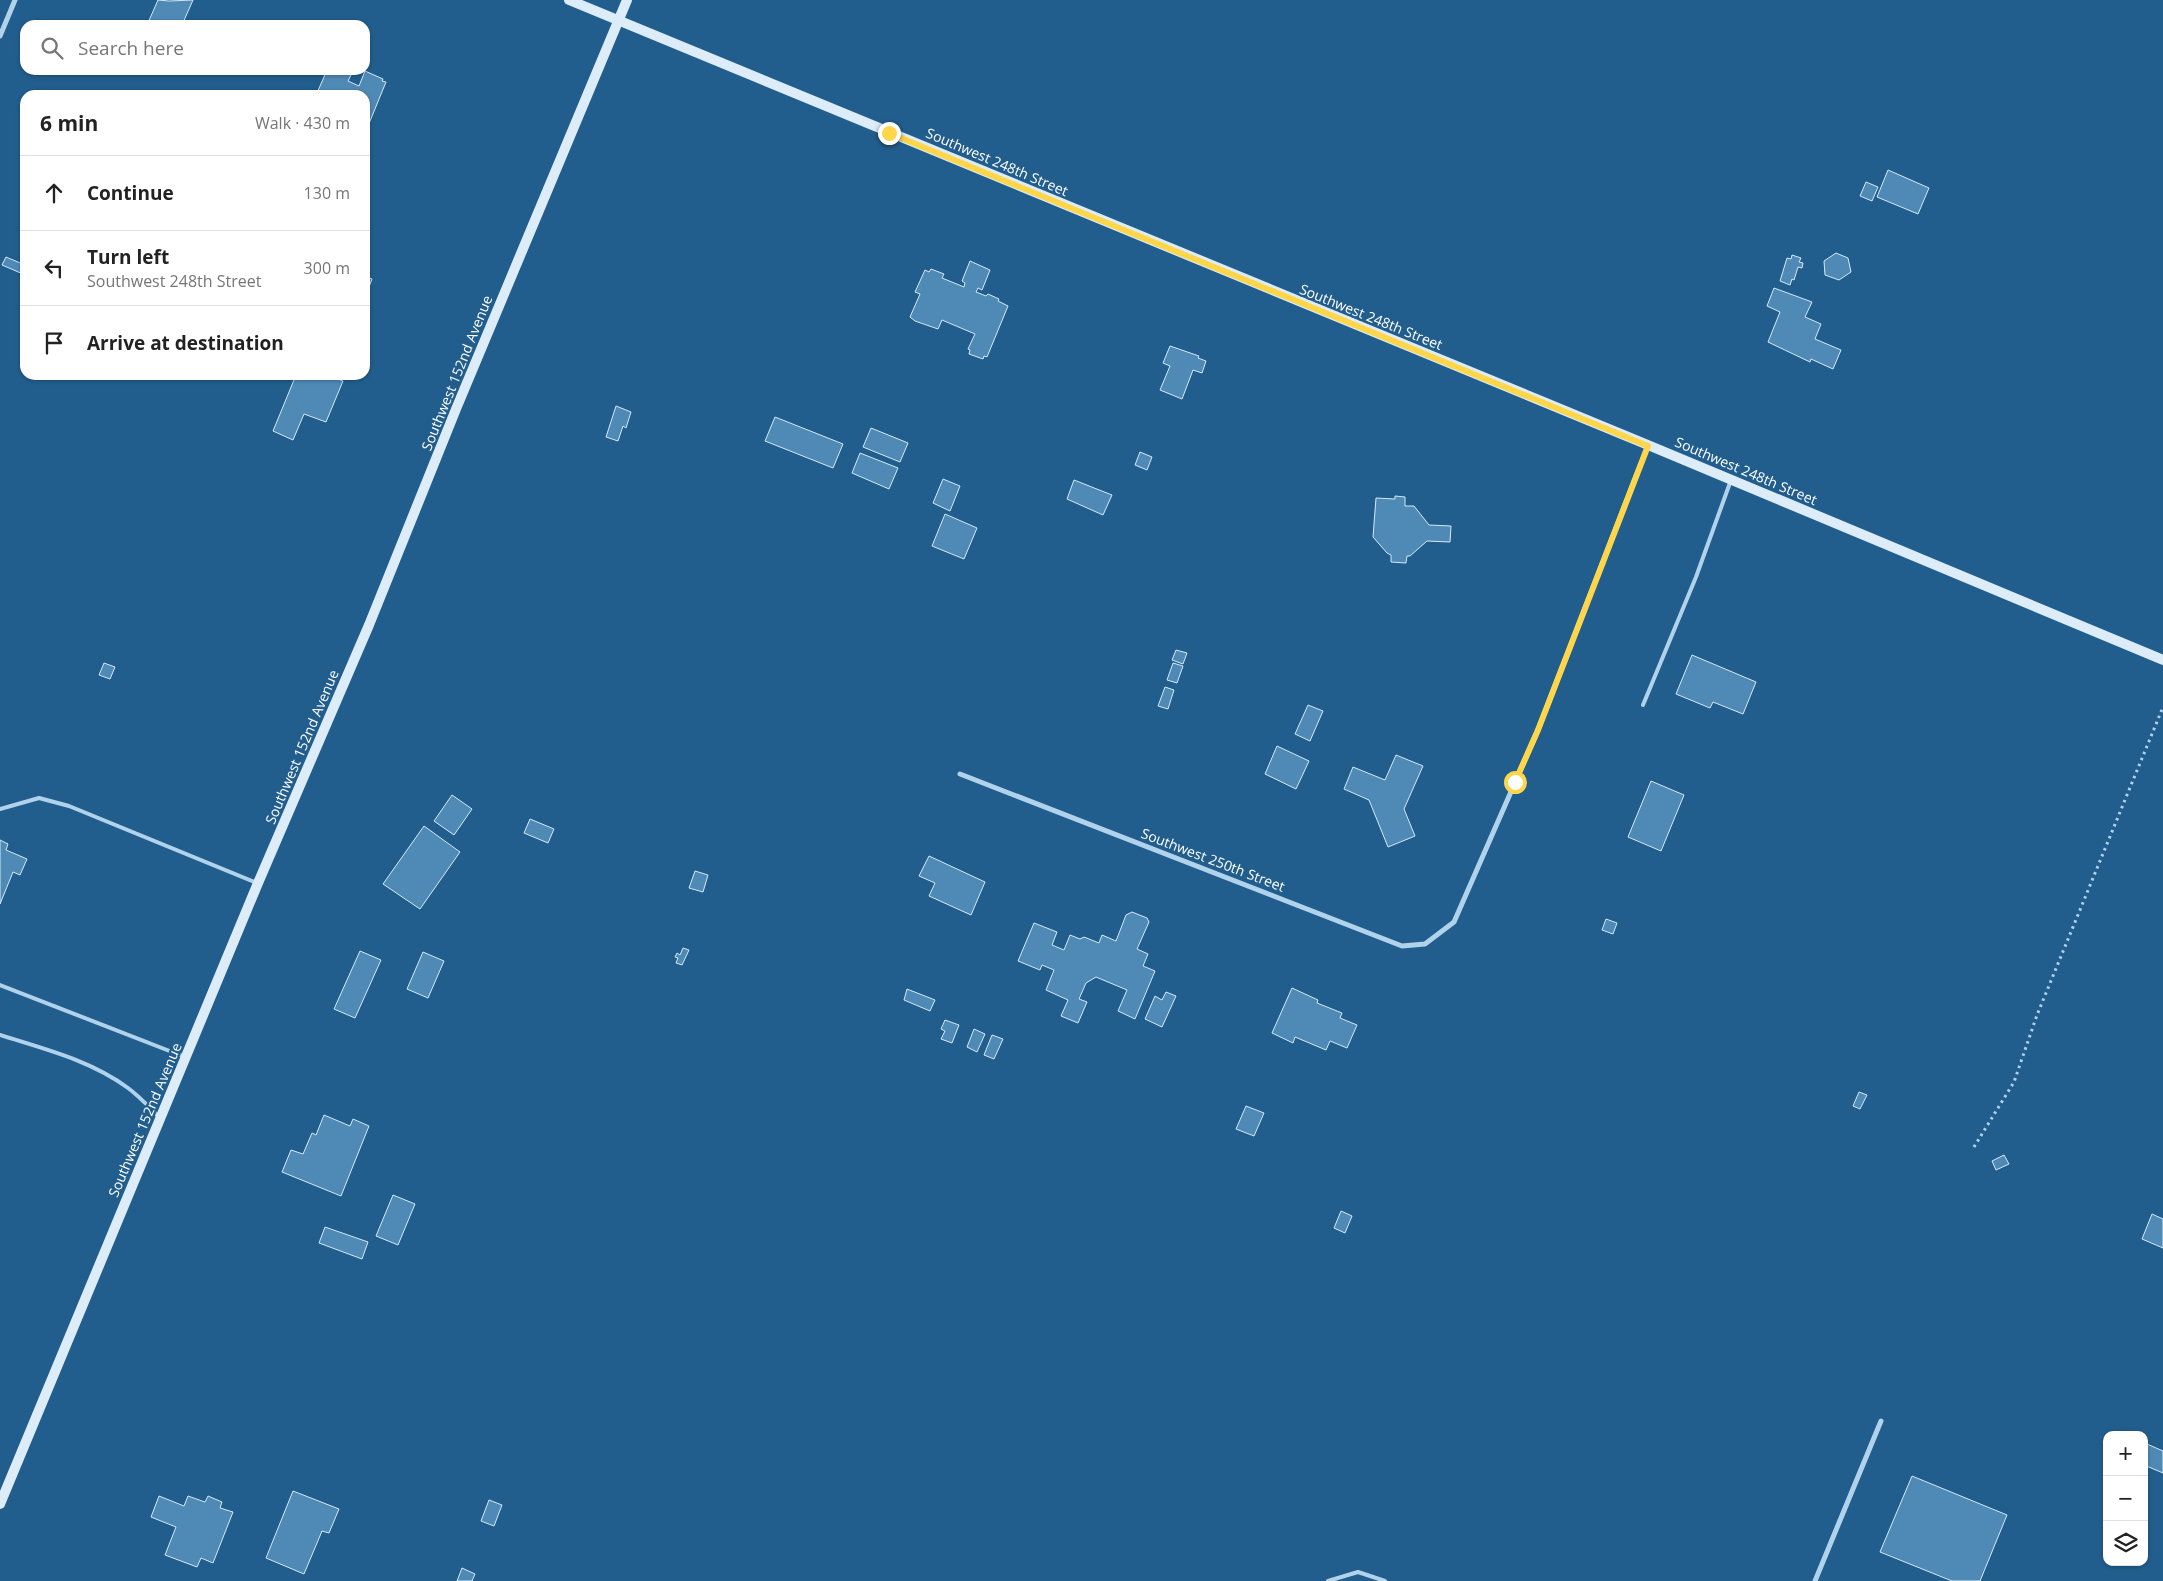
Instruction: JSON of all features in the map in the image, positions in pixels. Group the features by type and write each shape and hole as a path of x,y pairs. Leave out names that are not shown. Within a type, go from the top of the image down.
{"street":[{"path":"0,36 15,0"},
{"name":"Southwest 248th Street","path":"569,0 2163,660"},
{"name":"Southwest 152nd Avenue","path":"0,1504 258,883 373,615 456,409 628,0"},
{"name":"Southwest 250th Street","path":"960,774 1402,946 1425,944 1454,922 1538,730 1648,446"},
{"path":"1815,1581 1881,1421"}],"lane":[{"path":"1643,704 1696,578 1731,480"},
{"path":"0,810 6,806 39,798 69,806 258,883"},
{"path":"0,985 186,1057"},
{"path":"0,1035 58,1054 104,1073 130,1089 160,1118"},
{"path":"1328,1581 1358,1572 1384,1581"}],"path":[{"path":"1974,1147 2014,1082 2037,1015 2163,707"}],"building":[{"path":"158,0 193,0 184,20 149,20"},
{"path":"370,73 386,82 370,121 370,90 318,90 325,75 351,75 348,81 359,86 363,75 370,75"},
{"path":"1888,170 1929,188 1918,214 1877,197"},
{"path":"1866,182 1878,187 1872,201 1860,196"},
{"path":"1836,253 1848,258 1851,272 1839,280 1825,275 1824,261"},
{"path":"1792,255 1801,258 1799,262 1803,263 1802,268 1798,267 1794,280 1792,279 1790,285 1780,281 1787,258 1791,259"},
{"path":"6,257 20,263 20,273 2,265"},
{"path":"970,261 990,270 982,290 978,288 976,292 986,296 988,294 1008,306 987,357 984,356 983,359 969,354 970,350 968,349 975,334 942,320 938,329 915,321 910,317 920,294 915,292 925,270 929,272 931,269 944,274 942,278 964,287 965,283 962,281"},
{"path":"1774,288 1812,302 1805,317 1821,324 1815,339 1841,350 1833,369 1811,359 1810,362 1768,342 1780,312 1767,306"},
{"path":"1170,346 1199,356 1198,358 1206,361 1202,373 1193,370 1182,399 1160,390 1170,366 1163,363"},
{"path":"294,380 343,381 326,422 304,414 293,440 273,431"},
{"path":"616,406 631,412 626,428 623,426 618,441 606,437"},
{"path":"775,417 843,444 833,468 765,441"},
{"path":"871,428 908,443 900,462 863,447"},
{"path":"1140,452 1152,457 1147,470 1135,465"},
{"path":"860,453 898,468 889,489 852,473"},
{"path":"943,479 960,486 950,511 933,503"},
{"path":"1074,480 1112,495 1103,515 1067,499"},
{"path":"1395,496 1405,497 1405,506 1414,506 1429,525 1451,526 1450,542 1427,541 1410,556 1407,556 1406,563 1391,562 1391,555 1373,537 1376,498 1395,499"},
{"path":"945,514 977,528 964,559 932,546"},
{"path":"1176,650 1187,653 1183,664 1172,660"},
{"path":"1692,655 1756,682 1743,714 1713,702 1710,708 1676,694"},
{"path":"104,663 115,667 110,679 99,675"},
{"path":"1173,663 1183,666 1177,683 1167,680"},
{"path":"1165,687 1174,690 1168,709 1158,706"},
{"path":"1308,705 1323,711 1310,741 1295,734"},
{"path":"1277,746 1309,761 1296,789 1265,774"},
{"path":"1396,755 1423,766 1404,809 1415,836 1388,847 1369,800 1344,789 1353,767 1385,780"},
{"path":"1651,781 1684,795 1661,851 1628,837"},
{"path":"452,795 472,809 454,835 434,821"},
{"path":"530,819 554,829 548,843 524,833"},
{"path":"424,826 460,852 420,909 383,884"},
{"path":"0,840 8,844 6,850 27,859 20,875 13,872 0,904"},
{"path":"929,856 985,882 971,915 929,896 935,883 919,876"},
{"path":"695,871 708,875 703,892 689,888"},
{"path":"1132,912 1147,918 1149,922 1137,949 1148,954 1143,966 1155,971 1135,1019 1118,1011 1127,990 1096,977 1086,983 1079,999 1087,1002 1078,1023 1061,1016 1068,1000 1046,990 1054,970 1042,965 1040,970 1018,961 1034,923 1057,932 1052,945 1064,950 1070,935 1080,939 1084,937 1099,943 1102,935 1116,941 1126,915"},
{"path":"1606,919 1617,923 1613,934 1602,930"},
{"path":"683,948 689,950 682,965 676,963 678,958 675,957 677,953 680,955"},
{"path":"360,951 381,960 355,1018 334,1009"},
{"path":"423,952 444,961 428,998 407,989"},
{"path":"1292,988 1318,1000 1317,1003 1342,1013 1340,1018 1357,1025 1347,1048 1330,1041 1326,1050 1295,1037 1293,1043 1272,1033"},
{"path":"907,989 935,1000 930,1011 904,1000"},
{"path":"1166,992 1176,996 1162,1027 1145,1019 1155,996 1162,1000"},
{"path":"945,1020 959,1025 952,1043 941,1039 945,1031 941,1029"},
{"path":"974,1029 985,1034 977,1052 967,1047"},
{"path":"992,1035 1003,1039 994,1059 984,1055"},
{"path":"1859,1092 1867,1095 1860,1109 1853,1106"},
{"path":"1246,1106 1264,1113 1254,1136 1236,1129"},
{"path":"324,1115 350,1126 353,1119 369,1126 341,1196 282,1172 291,1150 303,1154 312,1133 316,1135"},
{"path":"2004,1155 2009,1164 1996,1170 1992,1161"},
{"path":"393,1195 415,1204 398,1245 376,1236"},
{"path":"1341,1211 1352,1216 1345,1233 1334,1228"},
{"path":"2152,1214 2163,1219 2163,1248 2142,1239"},
{"path":"325,1227 368,1242 362,1259 319,1243"},
{"path":"2148,1444 2163,1451 2163,1473 2148,1467"},
{"path":"1912,1476 2007,1515 1980,1581 1952,1581 1880,1552"},
{"path":"293,1491 339,1509 329,1533 322,1531 304,1574 266,1558"},
{"path":"159,1496 184,1506 188,1496 205,1502 208,1496 222,1502 220,1508 233,1512 213,1563 201,1558 197,1567 165,1555 176,1527 151,1517"},
{"path":"489,1500 502,1505 494,1526 481,1521"},
{"path":"462,1568 475,1574 472,1581 457,1581"}],"route":[{"path":"889,133 1648,446 1538,730 1515,782"}]}
